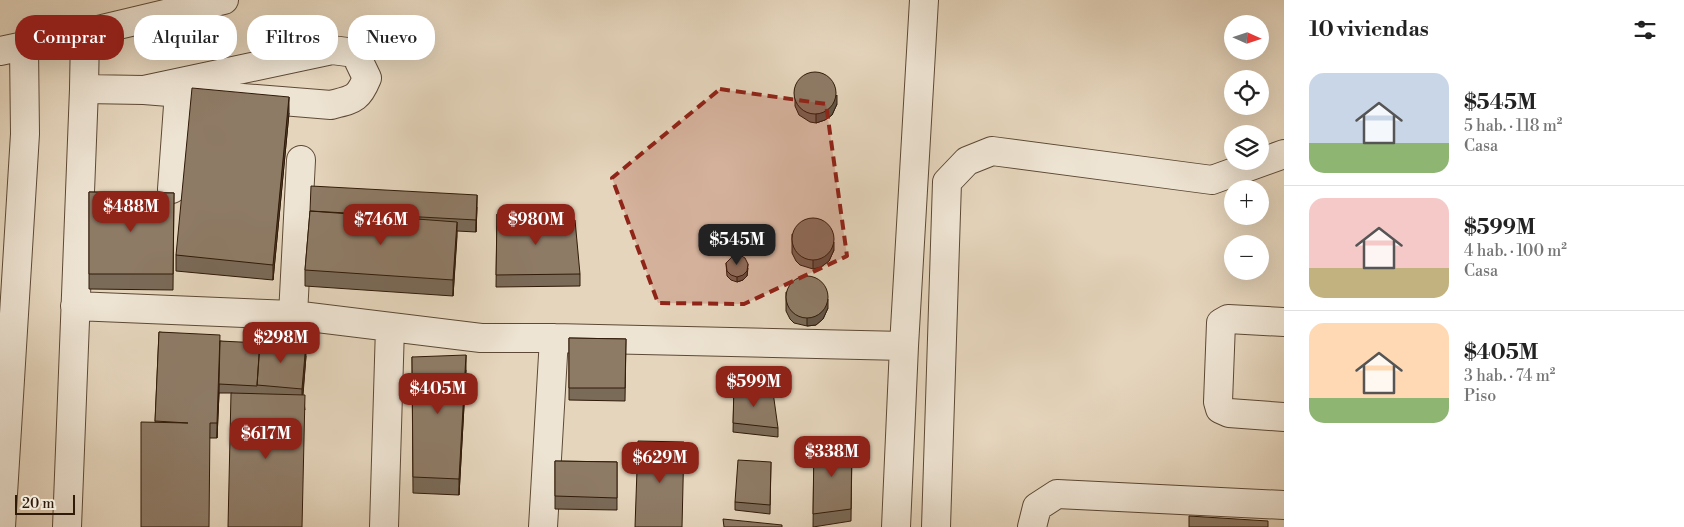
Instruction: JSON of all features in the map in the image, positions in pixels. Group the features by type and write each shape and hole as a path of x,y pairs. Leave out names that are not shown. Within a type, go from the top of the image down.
{"street":[{"path":"124,24 224,0"},
{"path":"896,527 904,346 924,0"},
{"path":"2,527 25,134 12,49"},
{"path":"84,89 179,92 331,104 351,99 361,93 367,78 355,53 332,50 144,90"},
{"path":"67,527 85,60"},
{"path":"172,189 179,92"},
{"path":"936,527 947,182 967,161 992,151 1212,180 1284,154"},
{"path":"293,315 301,160"},
{"path":"74,306 293,315 481,338 904,346"},
{"path":"1284,322 1228,319 1221,323 1218,402 1220,409 1229,413 1284,416"},
{"path":"384,527 390,327"},
{"path":"543,527 554,338"},
{"path":"1032,527 1037,507 1057,494 1284,505"}],"highlighted area":[{"path":"720,89 826,104 847,256 744,304 658,303 612,178"}],"building":[{"path":"815,72 830,78 836,93 830,108 815,114 800,108 794,93 800,78"},
{"path":"192,88 289,97 273,265 176,255"},
{"path":"311,186 477,195 476,220 310,211"},
{"path":"89,192 174,193 173,274 89,274"},
{"path":"310,211 457,222 453,280 305,270"},
{"path":"497,214 575,220 580,274 496,275"},
{"path":"813,218 828,224 834,239 828,254 813,260 798,254 792,239 798,224"},
{"path":"734,255 740,255 745,258 748,264 747,271 737,277 727,271 726,263"},
{"path":"807,276 822,282 828,297 822,312 807,318 792,312 786,297 792,282"},
{"path":"159,332 220,335 217,423 210,423 209,527 141,527 141,422 188,423 155,421"},
{"path":"569,338 626,339 625,388 569,388"},
{"path":"260,340 306,343 302,389 257,385"},
{"path":"220,341 260,343 257,386 219,384"},
{"path":"466,355 459,479 413,477 412,357"},
{"path":"734,386 773,392 778,428 733,423"},
{"path":"231,393 305,395 302,527 228,527"},
{"path":"638,441 684,442 682,527 635,527"},
{"path":"814,443 852,445 851,509 813,514"},
{"path":"738,460 771,462 770,505 735,502"},
{"path":"555,461 617,462 617,498 555,496"},
{"path":"1189,516 1268,521 1268,527 1189,527"},
{"path":"723,519 782,525 782,527 724,527"}]}
